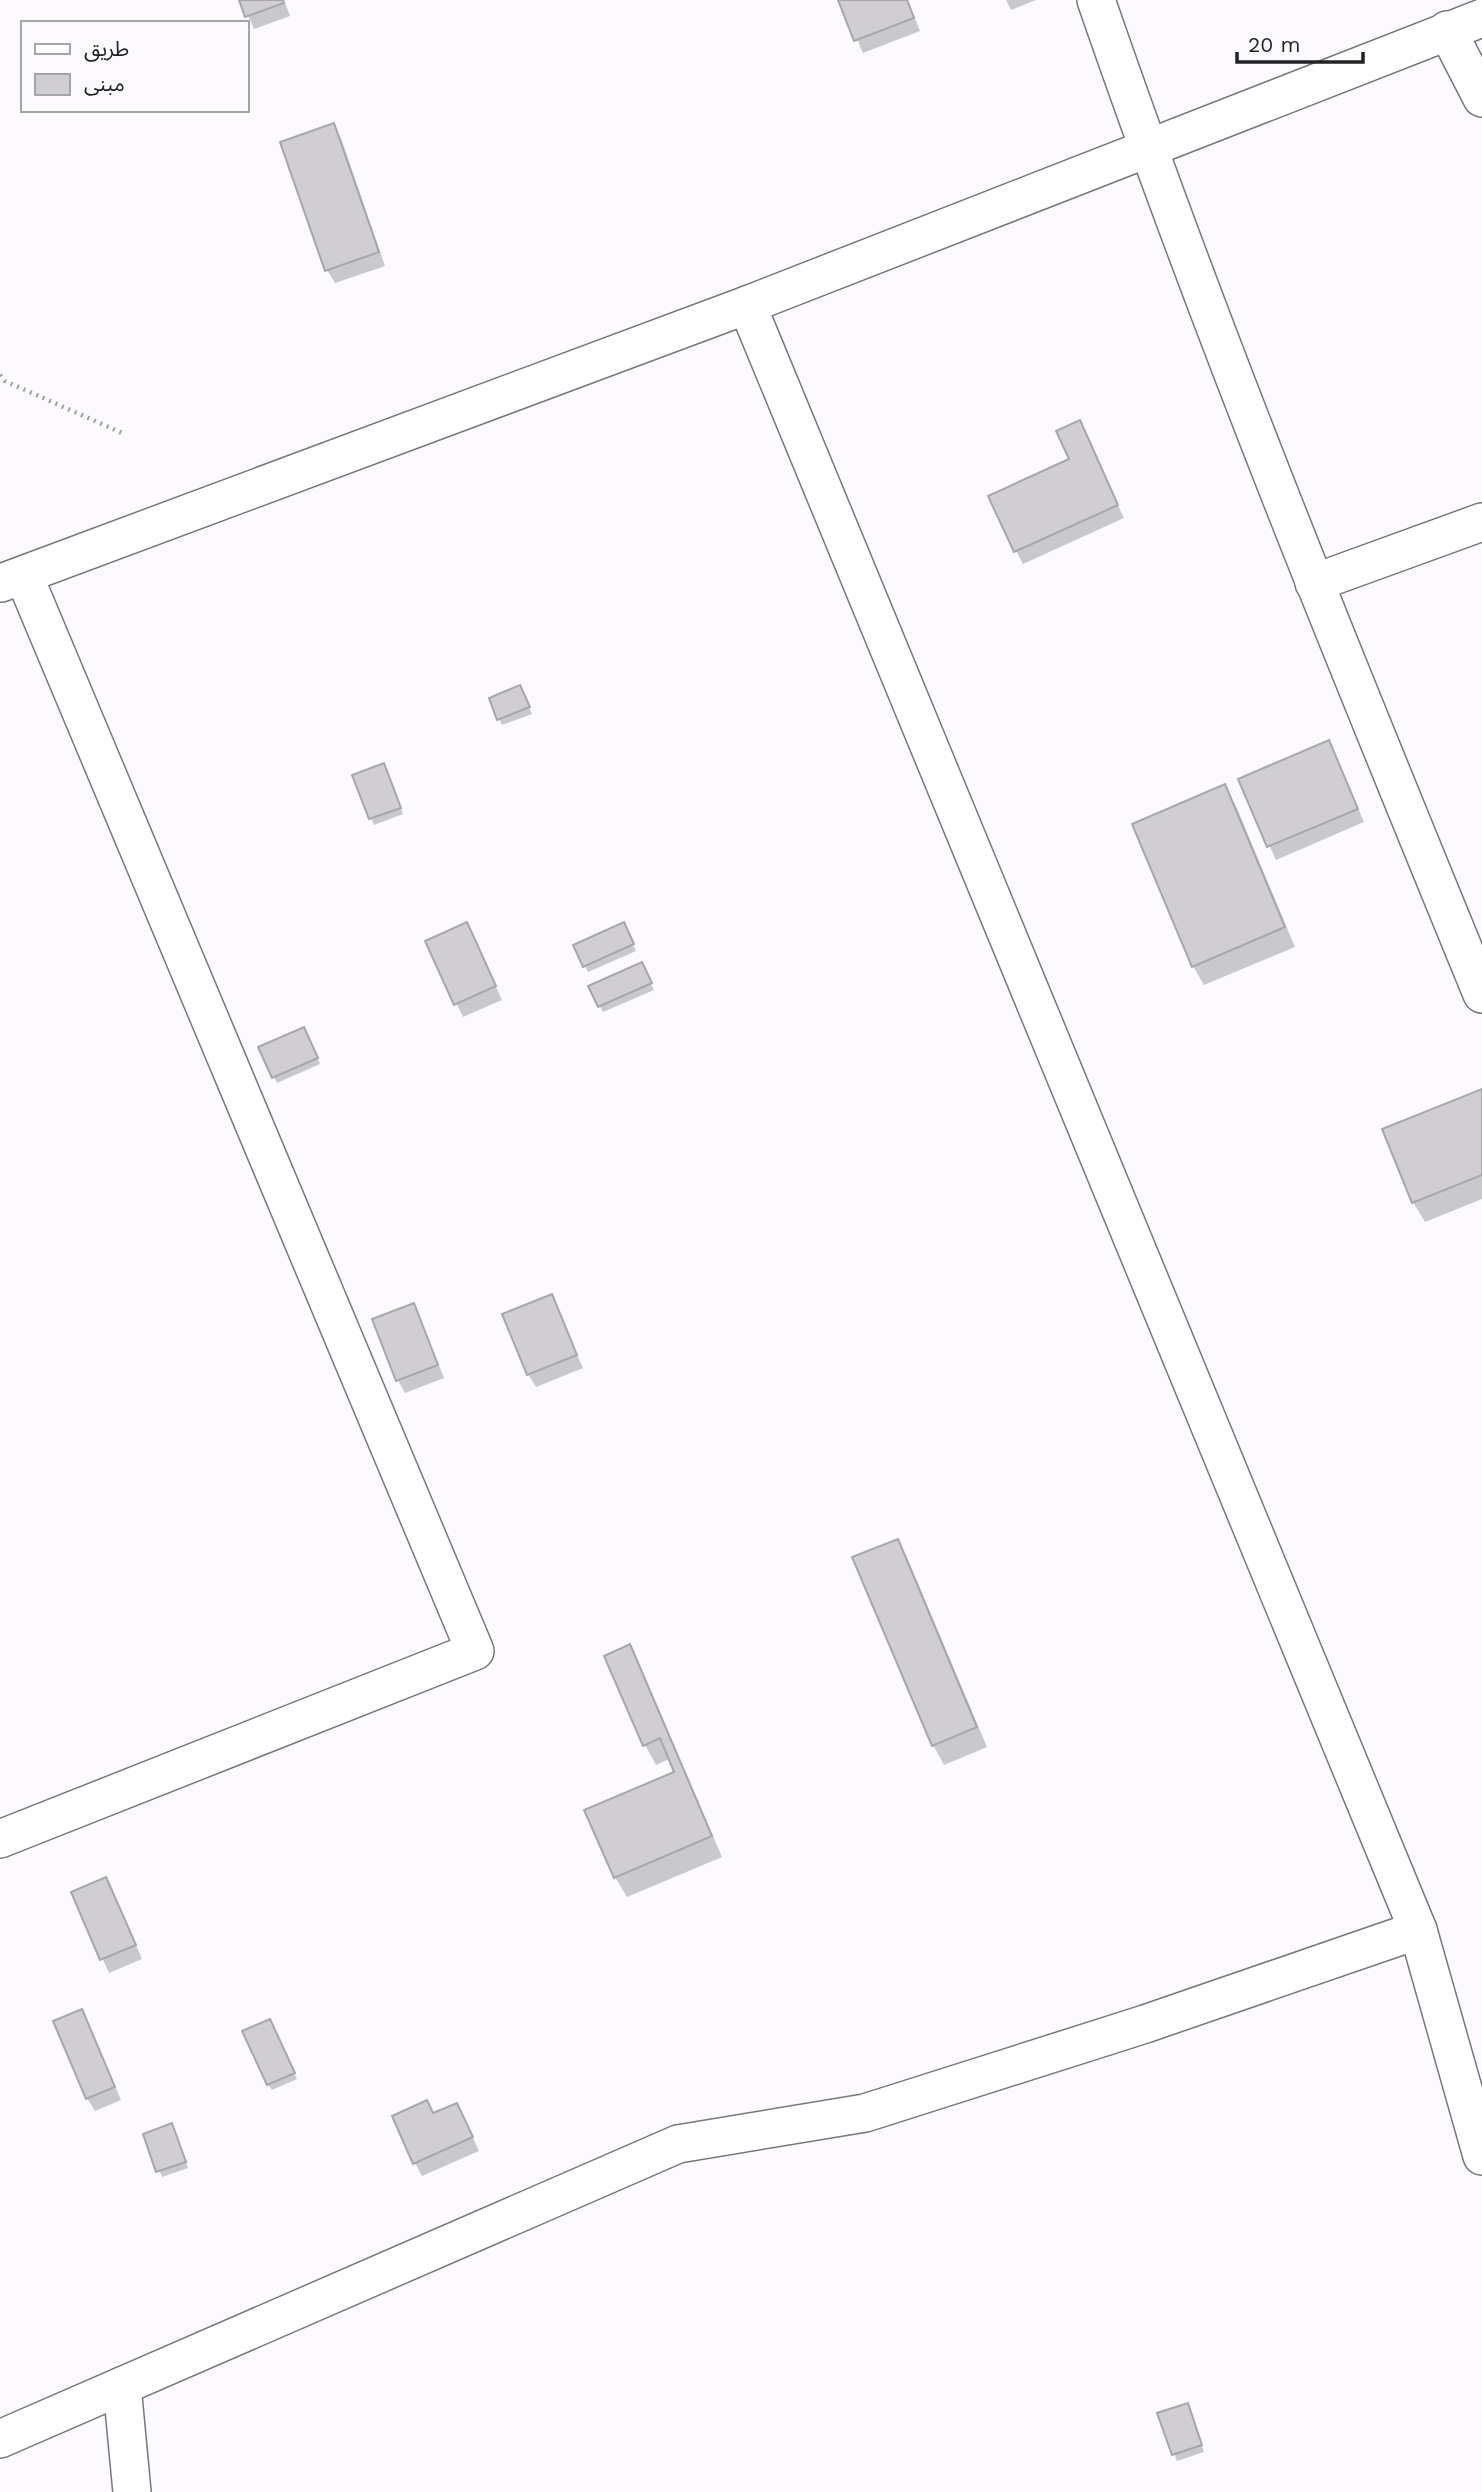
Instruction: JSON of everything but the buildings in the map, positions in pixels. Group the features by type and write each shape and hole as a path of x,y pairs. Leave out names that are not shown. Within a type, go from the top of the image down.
{"street":[{"path":"1096,0 1147,148 1314,583 1482,994"},
{"path":"0,1839 475,1651 12,580 747,305 1482,18"},
{"path":"1447,30 1482,97"},
{"path":"747,305 1418,1930 1482,2156"},
{"path":"1314,583 1482,522"},
{"path":"0,2439 678,2144 865,2113 1145,2024 1418,1930"},
{"path":"122,2386 132,2492"}],"path":[{"path":"0,375 5,381 122,433"}]}
